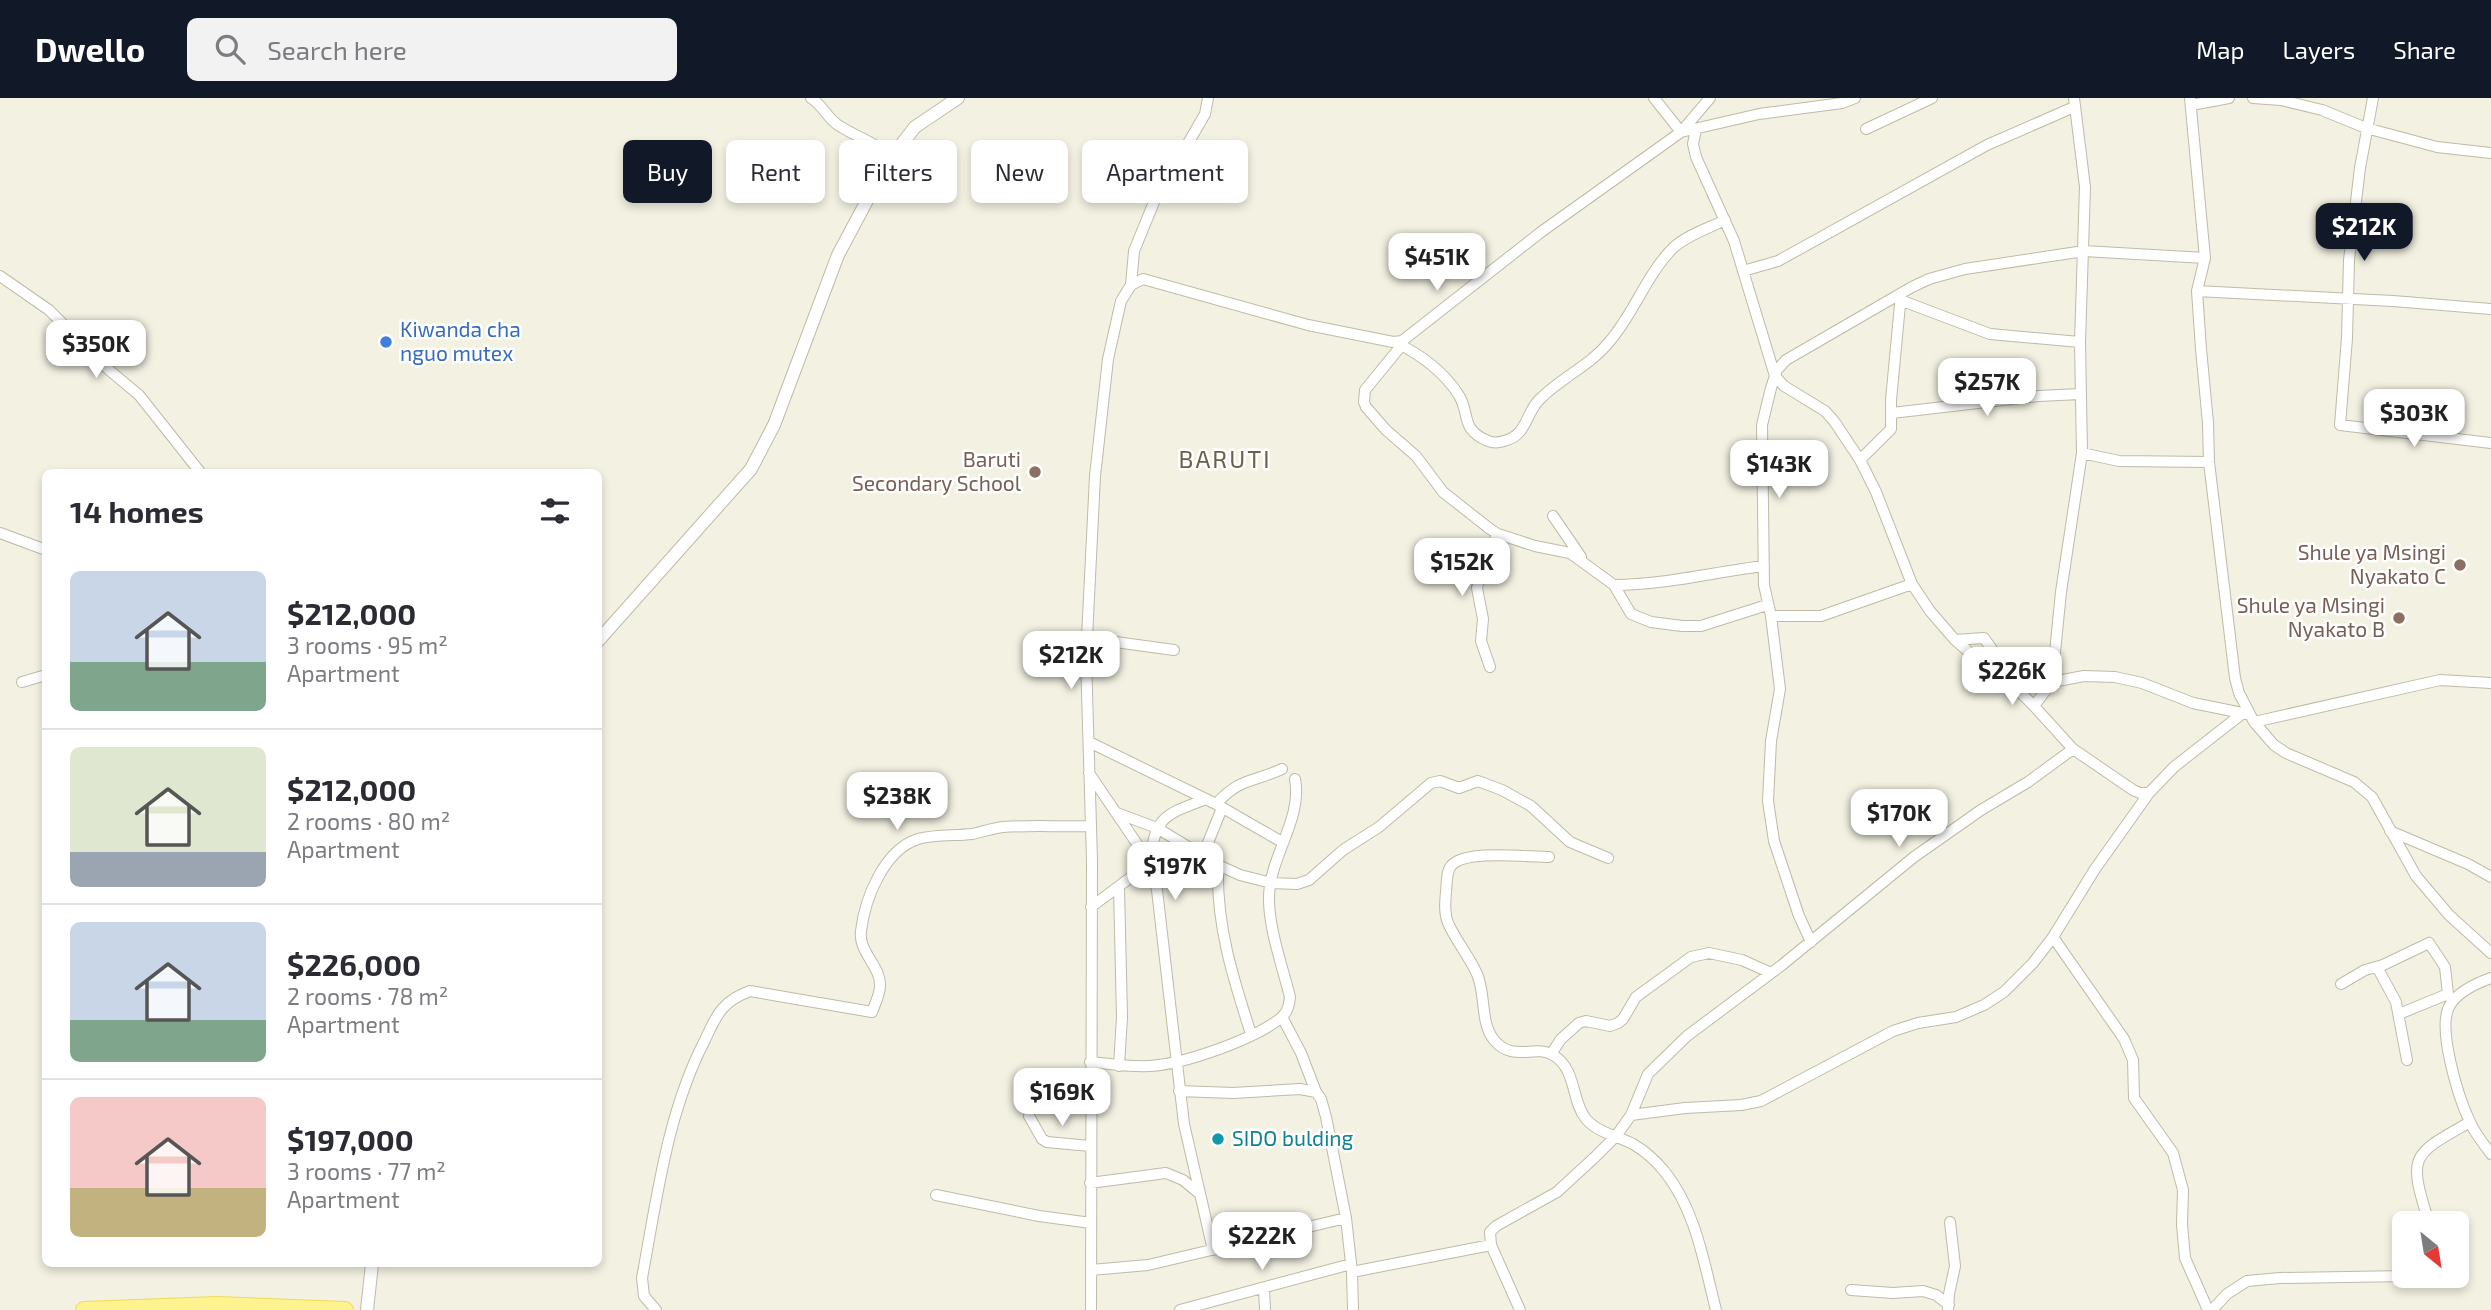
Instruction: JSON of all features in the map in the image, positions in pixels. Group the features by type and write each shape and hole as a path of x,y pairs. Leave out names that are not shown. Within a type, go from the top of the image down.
{"main road":[{"path":"84,1310 217,1305 345,1310"}],"street":[{"path":"811,98 836,124 869,140"},
{"path":"904,140 915,127 958,98"},
{"path":"1094,1310 1091,1269 1091,907 1086,638 1093,498 1108,359 1121,301 1131,285 1134,251 1146,218 1165,181 1206,114 1208,98"},
{"path":"1654,98 1681,132"},
{"path":"1710,98 1681,132 1474,283 1397,344 1365,390 1366,407 1386,430 1416,456 1443,492 1498,534 1535,547 1570,553 1583,560 1614,585 1631,614 1651,622 1701,626 1769,610 1821,616 1912,584"},
{"path":"1681,132 1759,114 1842,103 1855,98"},
{"path":"1866,129 1932,98"},
{"path":"2229,98 2190,102 2205,258 2197,291 2209,462 2235,678 2249,717 2274,745 2286,753 2354,782 2372,797 2416,876 2449,915 2491,953"},
{"path":"2253,98 2281,100 2322,110 2366,128 2437,147 2491,153"},
{"path":"2373,98 2366,128 2349,260 2340,425 2491,443"},
{"path":"1742,271 1778,261 1987,145 2074,102 2083,155 2085,187 2080,342 2082,453 2061,592 2052,682 2034,706"},
{"path":"1696,129 1693,144 1696,157 1734,241 1775,376 1784,386 1825,411 1860,460 1876,492 1912,584 1930,611 1955,640 2007,680 2034,706 2073,749 2133,790 2149,793"},
{"path":"602,637 751,469 774,425 838,255 866,203"},
{"path":"1131,285 1143,279 1308,325 1397,344 1432,365 1461,398 1467,422 1477,435 1492,443 1511,439 1523,430 1537,401 1592,360 1612,339 1674,247 1725,220"},
{"path":"1811,942 1774,841 1769,816 1769,772 1780,689 1763,566 1762,425 1767,399 1781,364 1929,279 1965,269 2084,251 2205,258"},
{"path":"0,276 49,310 101,363 139,395 198,469"},
{"path":"2197,291 2491,309"},
{"path":"1900,297 1990,334 2080,342"},
{"path":"1860,460 1891,429 1900,297"},
{"path":"1892,413 2039,396 2080,394"},
{"path":"2082,453 2119,461 2209,462"},
{"path":"1553,516 1583,560"},
{"path":"0,533 42,549"},
{"path":"1490,667 1480,641 1483,619 1477,589 1485,557 1498,534"},
{"path":"1614,585 1651,584 1686,576 1763,566"},
{"path":"1086,638 1174,650"},
{"path":"1955,640 1984,638 1996,655 2007,680"},
{"path":"22,682 42,676"},
{"path":"2007,680 2052,682 2084,676 2115,677 2142,683 2193,703 2249,717"},
{"path":"1631,1115 1760,1101 1894,1031 1919,1023 1956,1017 1984,1004 2016,980 2053,937 2095,869 2149,793 2174,767 2249,717 2440,680 2491,683"},
{"path":"1089,742 1214,804 1282,842"},
{"path":"1520,1310 1491,1245 1490,1232 1557,1192 1616,1136 1631,1115 1642,1086 1654,1067 1705,1022 1811,942 1913,858 2073,749"},
{"path":"1091,907 1150,863 1153,839 1157,828 1167,816 1214,804 1242,782 1282,769"},
{"path":"1089,773 1150,863 1164,933 1179,1091 1191,1158 1213,1250"},
{"path":"1090,1062 1150,1066 1199,1057 1251,1034 1282,1017 1288,1009 1290,997 1269,900 1282,842 1297,798 1295,779"},
{"path":"1117,813 1157,828 1218,865 1240,875 1271,883 1297,884 1309,880 1343,850 1379,827 1431,783 1440,781 1459,788 1470,783 1484,782 1531,806 1558,833 1574,844 1608,858"},
{"path":"1203,855 1214,804"},
{"path":"656,1310 644,1296 642,1278 669,1144 693,1063 724,1007 737,996 750,991 872,1012 880,988 879,981 865,954 860,934 872,893 891,856 910,843 935,835 972,834 1003,827 1090,826"},
{"path":"2390,831 2468,864 2491,877"},
{"path":"1549,857 1472,856 1460,859 1449,870 1445,905 1448,923 1477,975 1488,1026 1494,1040 1511,1052 1551,1054 1572,1079 1578,1108 1584,1117 1599,1129 1635,1145 1651,1156 1676,1188 1698,1239 1716,1310"},
{"path":"1218,865 1220,923 1251,1034"},
{"path":"1119,888 1122,1017 1119,1066"},
{"path":"2053,937 2124,1039 2133,1060 2134,1098 2173,1153 2183,1190 2185,1258 2210,1310 2227,1294 2247,1281 2392,1276"},
{"path":"2342,984 2365,970 2430,944 2447,973 2451,997 2446,1015 2446,1038 2455,1084 2470,1122 2491,1154"},
{"path":"1551,1054 1561,1039 1579,1023 1586,1021 1610,1026 1618,1023 1636,997 1691,957 1709,953 1733,958 1771,973"},
{"path":"2377,967 2396,1002 2407,1060"},
{"path":"2399,1014 2451,997 2491,978"},
{"path":"1282,1017 1301,1052 1316,1092 1321,1098 1326,1117 1346,1218 1352,1268 1353,1310"},
{"path":"1179,1091 1259,1093 1300,1089 1316,1092"},
{"path":"1029,1116 1042,1139 1047,1142 1090,1146"},
{"path":"2426,1211 2416,1174 2419,1157 2426,1148 2470,1122"},
{"path":"1090,1183 1166,1173 1175,1175 1200,1194"},
{"path":"936,1195 1039,1216 1091,1223"},
{"path":"1091,1269 1148,1265 1346,1218"},
{"path":"1948,1308 1955,1266 1950,1223"},
{"path":"1180,1310 1352,1268 1491,1245"},
{"path":"367,1310 372,1267"},
{"path":"1264,1288 1265,1310"},
{"path":"1851,1290 1893,1293 1923,1291 1936,1296 1948,1308"}],"place":[{"name":"Kiwanda cha nguo mutex","path":"386,342"},
{"name":"Baruti Secondary School","path":"1035,472"},
{"name":"Shule ya Msingi Nyakato C","path":"2460,565"},
{"name":"Shule ya Msingi Nyakato B","path":"2399,618"},
{"name":"SIDO bulding","path":"1218,1139"}],"district":[{"name":"BARUTI","path":"1225,460"}]}
